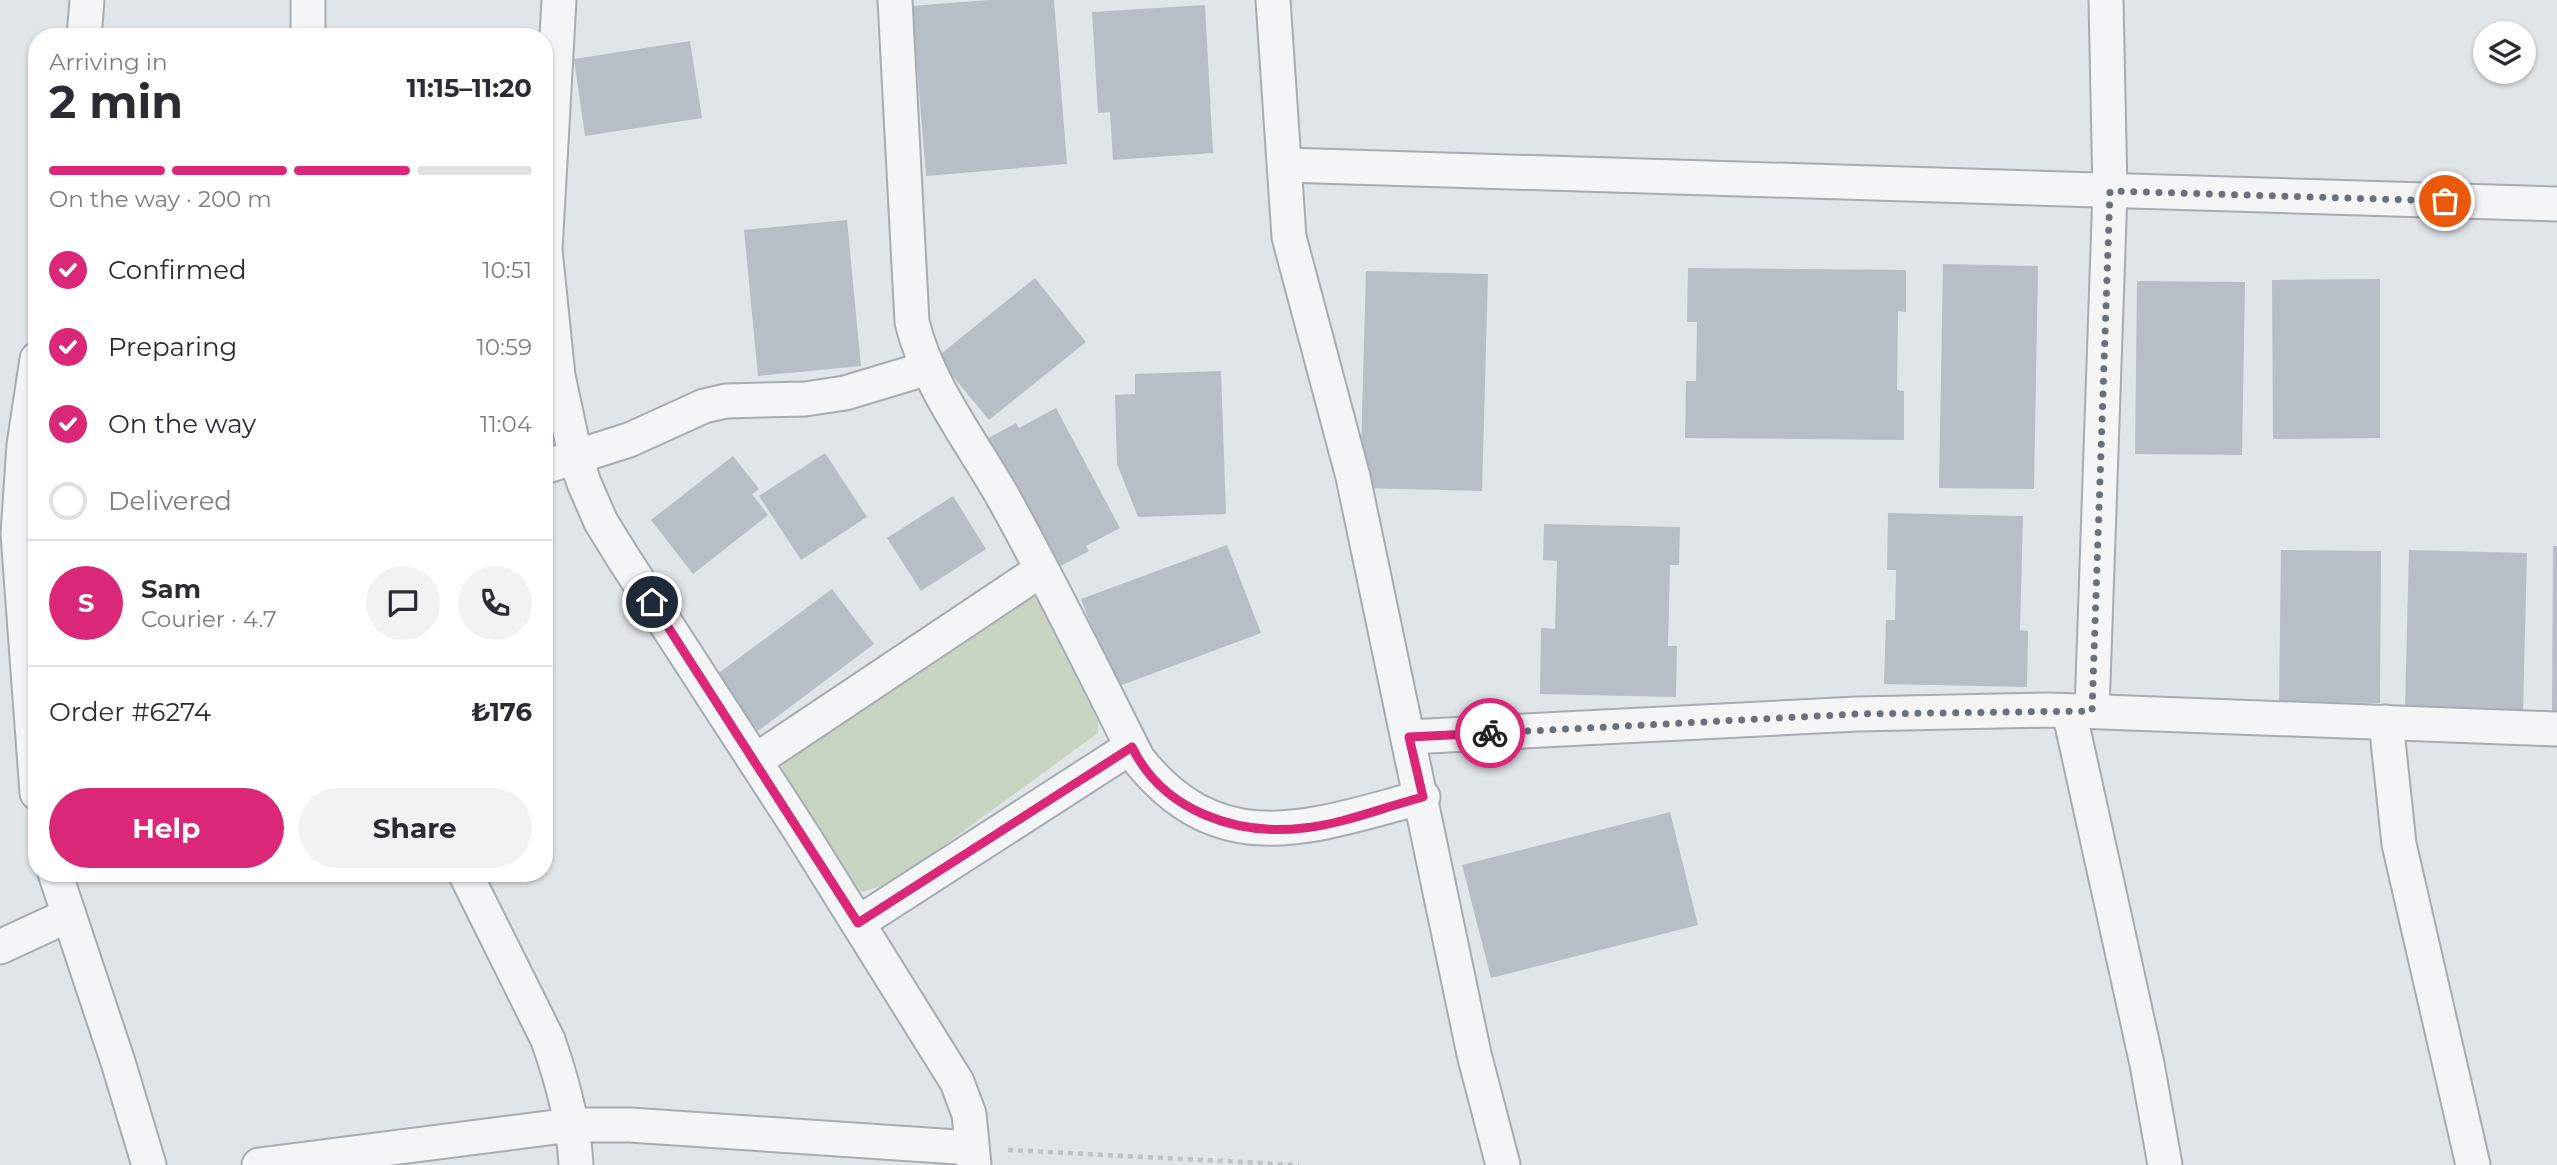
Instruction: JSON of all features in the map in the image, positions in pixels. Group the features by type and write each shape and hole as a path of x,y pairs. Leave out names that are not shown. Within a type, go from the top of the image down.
{"street":[{"path":"84,28 87,0"},
{"path":"308,0 308,28"},
{"path":"553,107 559,0"},
{"path":"895,0 912,321 928,368 1041,570 1132,747 1157,783 1184,806 1216,820 1263,830 1305,828 1423,797"},
{"path":"1273,0 1289,236 1353,477 1423,797 1474,1054 1503,1165"},
{"path":"2106,0 2110,191 2080,711 2165,1165"},
{"path":"1285,165 2557,204"},
{"path":"259,1165 570,1125 631,1125 973,1157 969,1114 957,1082 601,522 576,459 558,376 553,328"},
{"path":"553,465 576,459 650,431 704,406 726,401 805,400 845,393 928,368"},
{"path":"28,414 23,445 19,554 28,674"},
{"path":"755,761 1041,570"},
{"path":"1409,737 1857,714 2080,711 2557,729"},
{"path":"2386,722 2399,844 2473,1165"},
{"path":"858,923 1132,747"},
{"path":"58,882 149,1165"},
{"path":"469,882 548,1040 558,1068 576,1165"},
{"path":"0,947 69,915"}],"path":[{"path":"973,1157 1299,1165"}],"green space":[{"path":"1025,594 1033,595 1039,602 1098,721 1098,733 892,883 862,892 853,886 783,774 782,759"}],"building":[{"path":"988,0 1054,0 1067,164 926,176 912,6"},
{"path":"1205,5 1213,153 1113,160 1110,112 1098,113 1092,12"},
{"path":"690,41 702,118 585,136 574,59"},
{"path":"847,220 861,366 758,376 744,230"},
{"path":"1943,264 2038,266 2034,489 1939,488"},
{"path":"1688,268 1906,270 1906,312 1898,311 1897,390 1904,391 1904,440 1685,438 1686,381 1696,381 1697,322 1687,322"},
{"path":"1366,271 1488,274 1482,491 1360,488"},
{"path":"1035,278 1086,342 989,420 937,357"},
{"path":"2380,279 2380,438 2273,439 2272,280"},
{"path":"2137,281 2245,282 2242,455 2135,454"},
{"path":"1221,371 1226,514 1138,517 1117,464 1115,395 1135,394 1135,374"},
{"path":"1056,408 1120,528 1086,546 1089,551 1053,570 983,441 1016,423 1019,428"},
{"path":"825,453 867,517 801,560 759,496"},
{"path":"733,456 759,489 752,494 768,515 693,574 651,520"},
{"path":"953,496 986,549 921,591 887,538"},
{"path":"1888,513 2023,516 2020,630 2028,631 2027,687 1884,684 1886,620 1895,620 1896,570 1887,570"},
{"path":"1544,524 1680,527 1679,565 1670,565 1668,646 1677,646 1676,697 1540,694 1541,628 1555,629 1557,561 1543,560"},
{"path":"1227,545 1261,633 1114,688 1081,599"},
{"path":"2553,546 2557,546 2557,714 2552,714"},
{"path":"2281,550 2381,551 2380,703 2279,702"},
{"path":"2409,550 2527,553 2523,712 2405,709"},
{"path":"832,589 874,644 758,731 716,675"},
{"path":"1670,812 1698,925 1491,978 1462,865"}],"way so far":[{"path":"1490,733 1857,714 2092,711 2110,191 2445,201"}],"route":[{"path":"652,602 858,923 1132,747 1157,783 1184,806 1216,820 1263,830 1305,828 1423,797 1409,737 1490,733"}]}
